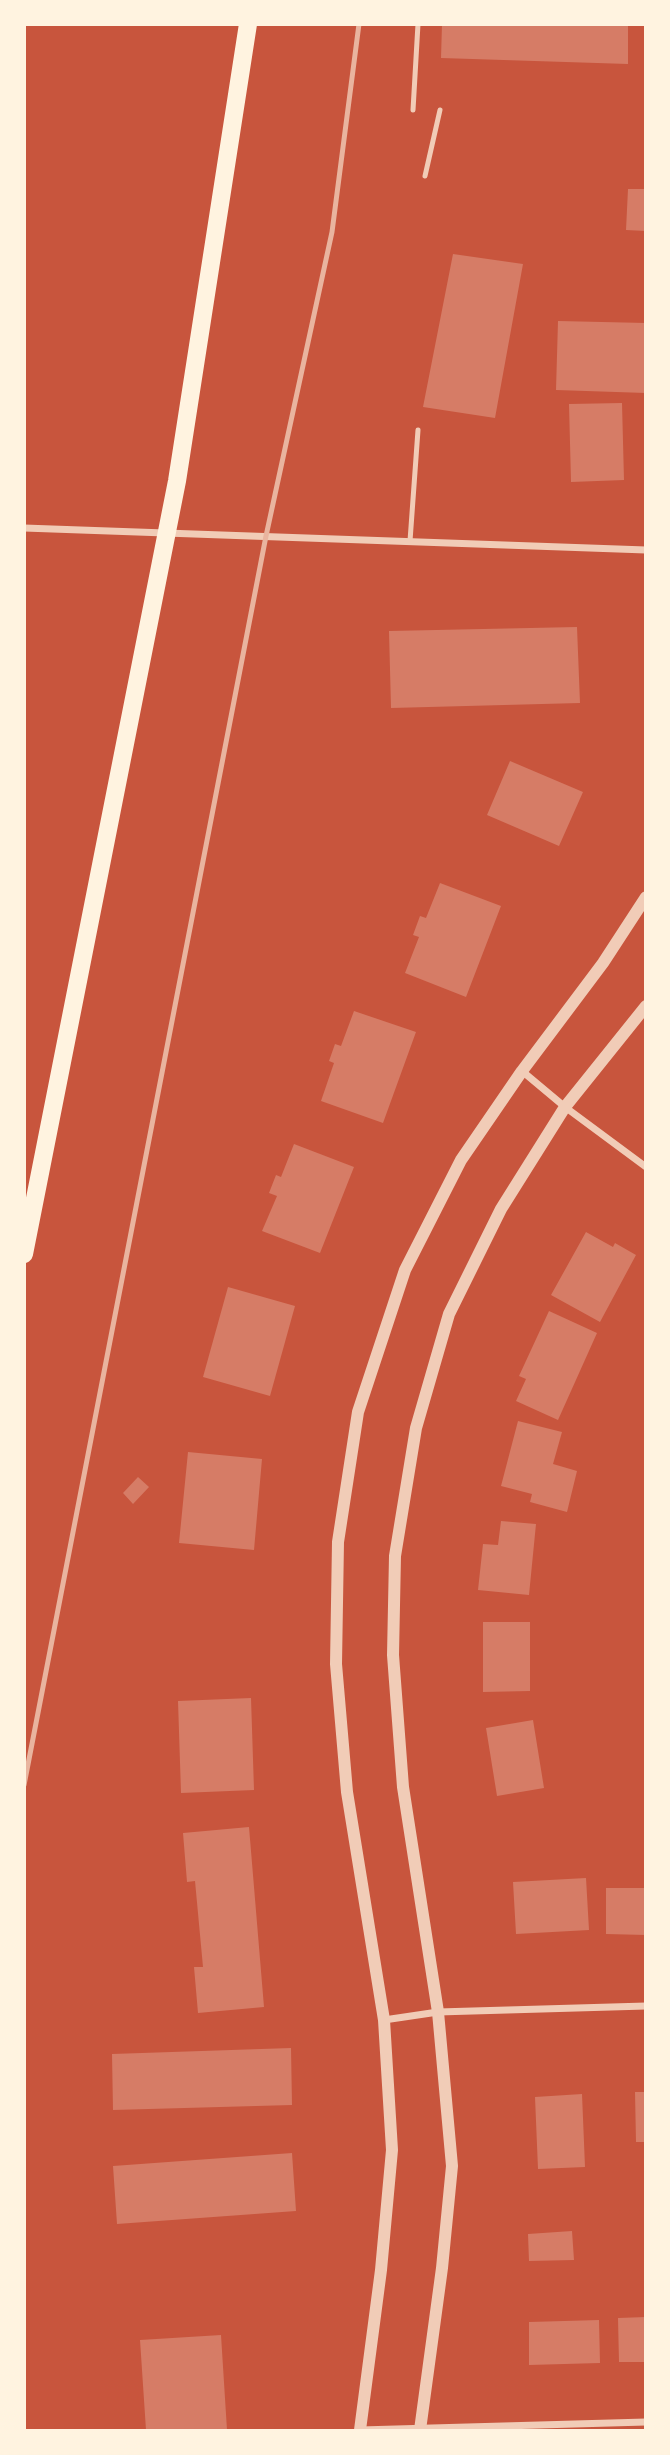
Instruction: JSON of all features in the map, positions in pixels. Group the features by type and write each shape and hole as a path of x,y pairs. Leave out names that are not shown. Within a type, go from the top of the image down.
{"main road":[{"path":"24,1254 179,468 248,24"}],"street":[{"path":"24,528 646,550"},
{"path":"646,897 603,962 522,1071 461,1160 405,1270 358,1412 338,1542 336,1664 346,1792 384,2020 392,2150 381,2270 360,2430 646,2422"},
{"path":"420,2429 442,2268 452,2166 438,2012 403,1787 393,1655 395,1556 416,1429 449,1314 501,1209 565,1107 646,1006"},
{"path":"522,1071 565,1107 646,1167"},
{"path":"384,2020 438,2012 646,2007"}],"lane":[{"path":"413,110 418,24"},
{"path":"425,176 440,110"},
{"path":"410,541 418,430"}],"building":[{"path":"442,24 628,24 628,64 441,58"},
{"path":"628,189 646,189 646,231 626,230"},
{"path":"453,254 523,264 495,418 423,407"},
{"path":"558,321 646,323 646,393 556,390"},
{"path":"622,403 624,480 571,482 569,404"},
{"path":"577,627 580,703 391,708 389,631"},
{"path":"510,761 583,792 559,846 487,815"},
{"path":"440,883 501,906 466,997 405,973 419,937 413,935 420,916 426,918"},
{"path":"354,1011 416,1032 383,1123 321,1101 334,1063 329,1061 335,1044 341,1046"},
{"path":"294,1144 354,1167 320,1253 262,1231 277,1196 269,1193 276,1175 281,1177"},
{"path":"586,1232 613,1247 615,1243 636,1255 600,1322 551,1295"},
{"path":"228,1287 295,1306 270,1396 203,1377"},
{"path":"549,1311 597,1333 558,1420 516,1401 526,1379 519,1376"},
{"path":"518,1421 562,1432 553,1464 577,1471 567,1512 530,1502 532,1494 501,1486"},
{"path":"188,1452 262,1459 254,1550 179,1543"},
{"path":"138,1477 149,1487 133,1504 123,1493"},
{"path":"501,1521 536,1524 529,1595 478,1590 483,1544 498,1545"},
{"path":"483,1622 530,1622 530,1691 483,1692"},
{"path":"251,1698 254,1790 181,1793 178,1701"},
{"path":"533,1720 544,1788 497,1796 486,1728"},
{"path":"249,1827 264,2007 198,2013 194,1967 203,1967 195,1881 187,1882 183,1833"},
{"path":"586,1878 589,1930 516,1934 513,1882"},
{"path":"606,1888 646,1888 646,1935 606,1934"},
{"path":"291,2048 292,2105 113,2110 112,2054"},
{"path":"635,2092 646,2092 646,2142 636,2142"},
{"path":"582,2094 585,2167 538,2169 535,2097"},
{"path":"292,2153 296,2211 117,2224 113,2166"},
{"path":"572,2231 574,2260 529,2261 528,2234"},
{"path":"646,2317 646,2362 619,2362 618,2318"},
{"path":"599,2320 600,2363 529,2365 529,2322"},
{"path":"221,2335 227,2430 146,2430 140,2340"}],"railway":[{"path":"24,1785 266,536 332,232 359,24"}]}
